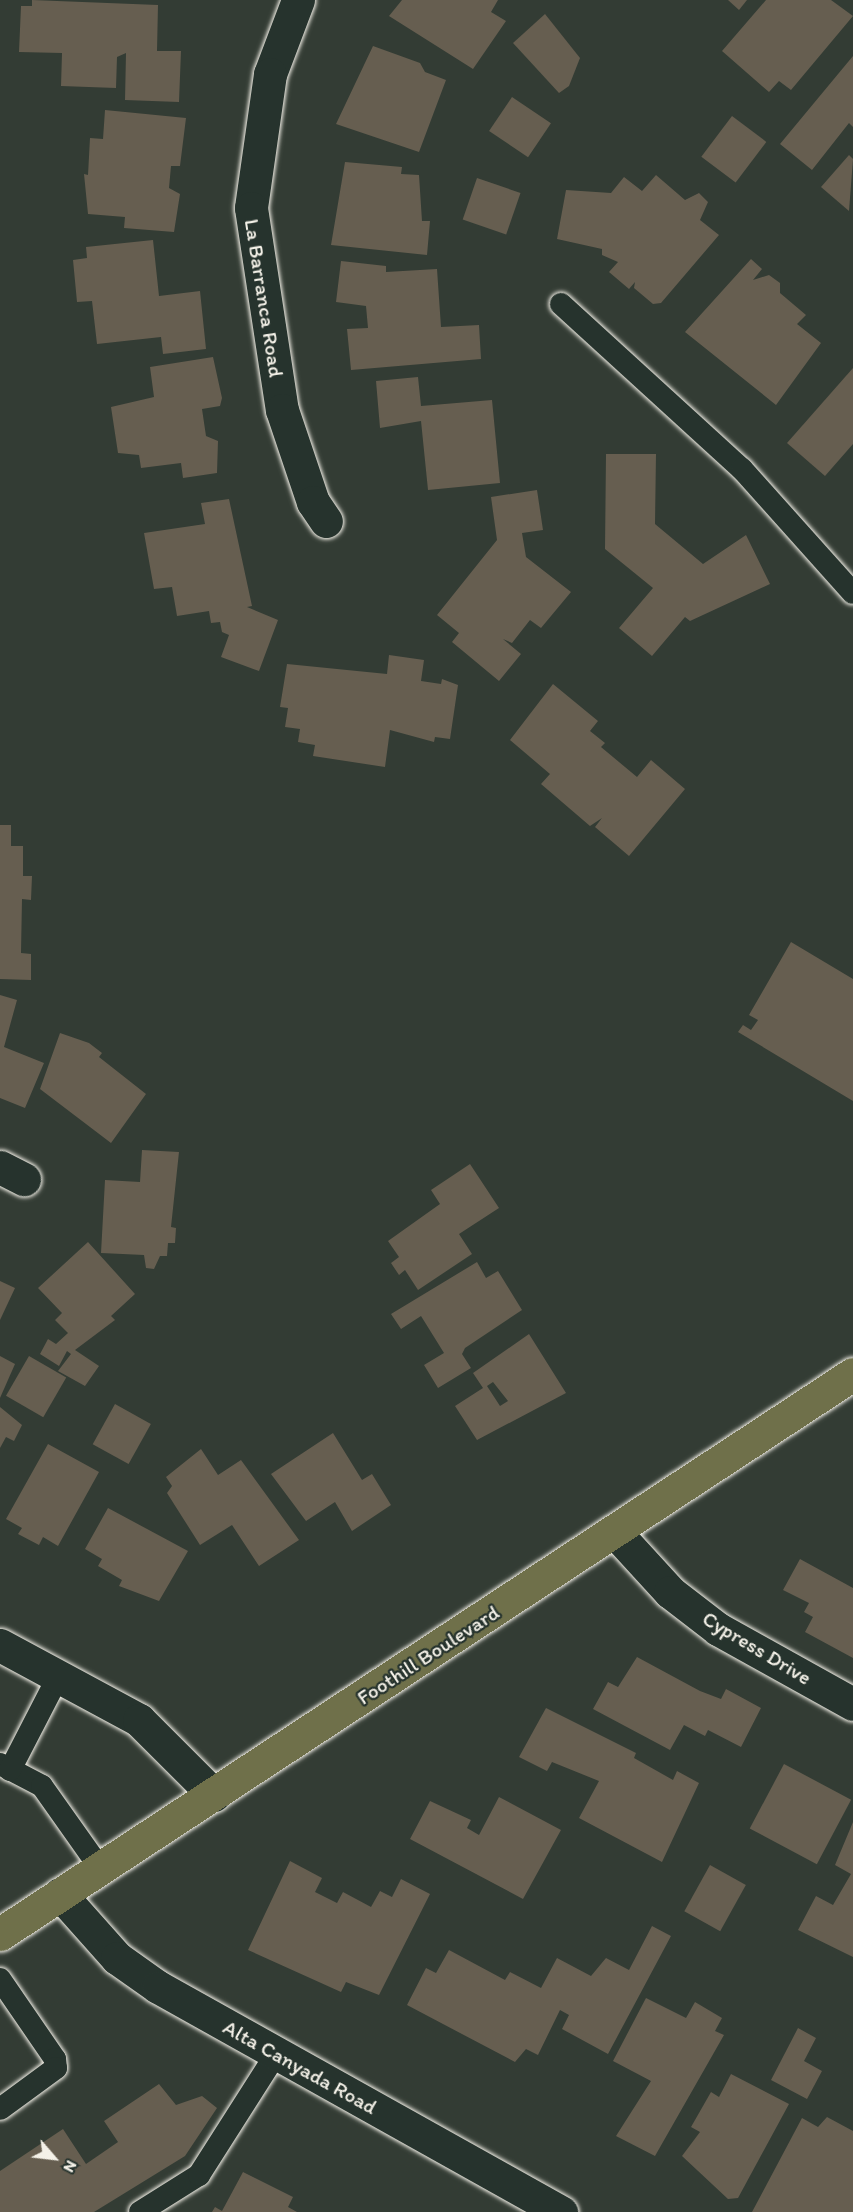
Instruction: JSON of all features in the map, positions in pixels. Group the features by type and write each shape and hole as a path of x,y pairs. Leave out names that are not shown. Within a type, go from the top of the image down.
{"main road":[{"name":"Foothill Boulevard","path":"0,1934 616,1533 853,1374"}],"street":[{"name":"La Barranca Road","path":"298,0 270,74 251,208 282,410 313,502 326,521"},
{"name":"Cypress Drive","path":"616,1533 670,1592 718,1629 853,1704"},
{"path":"0,1645 139,1720 214,1795"},
{"name":"Alta Canyada Road","path":"60,1894 117,1958 276,2054 561,2212"}],"lane":[{"path":"561,304 742,469 853,593"},
{"path":"59,1675 5,1767 42,1786 100,1868"},
{"path":"0,1979 55,2059 56,2068 0,2109"},
{"path":"140,2212 199,2175 276,2054"}],"building":[{"path":"32,0 158,5 157,51 181,51 179,102 125,100 126,53 117,57 116,88 61,86 62,53 19,52 21,6 32,6"},
{"path":"402,0 498,0 491,12 506,21 473,69 389,16"},
{"path":"728,0 747,0 739,10"},
{"path":"766,0 831,0 853,16 791,90 779,81 769,92 722,51"},
{"path":"545,14 580,58 569,86 559,93 513,43"},
{"path":"373,46 420,63 425,72 446,80 419,152 336,124"},
{"path":"853,56 853,127 849,123 812,170 780,144"},
{"path":"512,97 551,123 528,157 489,131"},
{"path":"105,110 186,118 180,166 171,166 169,188 180,194 174,232 124,228 125,217 88,214 84,174 88,175 90,138 103,139"},
{"path":"732,116 766,142 736,183 701,157"},
{"path":"849,155 853,159 849,211 821,187"},
{"path":"345,162 402,167 401,174 419,175 422,221 430,221 427,255 331,245"},
{"path":"656,175 685,200 699,193 708,202 700,220 719,235 661,303 653,304 634,288 635,282 629,289 609,272 618,262 602,255 602,249 557,239 566,190 611,193 624,177 642,191"},
{"path":"477,178 520,193 506,235 463,220"},
{"path":"153,240 159,296 200,291 206,349 163,354 161,337 97,344 92,301 77,302 73,260 87,258 86,247"},
{"path":"751,259 762,269 753,280 769,275 780,283 780,293 806,315 797,324 821,343 776,405 685,332"},
{"path":"341,261 386,266 386,272 437,269 441,327 479,325 481,359 351,370 347,329 368,328 366,306 336,302"},
{"path":"213,357 222,398 220,406 202,409 206,436 218,441 217,473 183,478 181,463 141,468 139,455 118,453 111,407 154,397 150,367"},
{"path":"853,368 853,444 825,476 787,443"},
{"path":"418,377 421,406 492,400 500,483 428,490 421,421 380,428 376,381"},
{"path":"606,454 656,454 655,524 703,564 746,535 770,584 690,621 685,617 652,656 619,628 653,588 605,549"},
{"path":"537,490 543,530 522,533 526,557 571,592 541,628 530,620 512,643 503,639 521,654 499,681 452,642 459,633 437,615 497,540 491,497"},
{"path":"229,499 252,606 247,607 278,620 259,671 221,657 229,635 222,632 220,622 211,623 209,611 177,616 172,587 154,589 144,533 205,524 201,503"},
{"path":"389,655 424,660 421,681 441,684 442,679 458,685 450,739 435,737 434,742 390,730 385,767 313,756 315,745 298,742 300,729 285,727 288,708 280,707 287,664 387,674"},
{"path":"553,684 598,721 590,731 605,743 601,747 637,777 651,760 685,789 629,856 595,827 602,818 590,826 541,784 550,774 510,740"},
{"path":"0,825 11,825 11,846 23,846 23,876 32,876 31,900 22,899 21,953 31,954 31,980 0,979"},
{"path":"791,942 853,979 853,1101 738,1032 743,1025 751,1030 758,1020 749,1015"},
{"path":"0,995 17,1000 4,1047 44,1063 25,1108 0,1098"},
{"path":"60,1033 89,1043 102,1053 99,1057 146,1094 111,1143 40,1089"},
{"path":"142,1150 179,1152 171,1227 176,1228 175,1243 168,1243 167,1256 160,1256 154,1269 146,1268 144,1255 101,1253 105,1180 140,1182"},
{"path":"470,1164 499,1208 459,1234 472,1254 418,1290 405,1270 399,1275 391,1263 399,1257 388,1241 440,1204 431,1190"},
{"path":"88,1242 135,1294 111,1316 115,1320 75,1350 99,1366 85,1386 58,1371 71,1354 67,1351 59,1366 40,1354 48,1339 56,1344 68,1333 55,1320 62,1313 38,1288"},
{"path":"477,1262 486,1278 498,1271 522,1310 465,1348 462,1354 471,1368 438,1388 424,1365 444,1353 421,1316 401,1329 391,1314"},
{"path":"0,1281 15,1288 0,1320"},
{"path":"529,1334 566,1393 477,1440 455,1406 483,1388 473,1373","holes":["493,1382 508,1401 500,1406 487,1386"]},
{"path":"0,1356 15,1364 0,1398"},
{"path":"29,1356 66,1378 43,1417 6,1396"},
{"path":"115,1404 151,1424 129,1464 93,1444"},
{"path":"0,1407 22,1425 14,1441 6,1437 0,1448"},
{"path":"333,1433 362,1480 372,1474 391,1505 352,1531 335,1502 306,1521 271,1474"},
{"path":"48,1444 99,1472 58,1546 43,1537 39,1545 18,1534 22,1528 6,1519"},
{"path":"201,1449 218,1475 241,1460 299,1540 259,1566 232,1525 200,1545 167,1493 172,1486 166,1477"},
{"path":"108,1508 188,1551 159,1601 119,1586 122,1580 98,1566 102,1559 85,1549"},
{"path":"800,1559 853,1588 853,1658 805,1632 813,1617 804,1612 809,1603 783,1590"},
{"path":"637,1657 700,1691 721,1699 726,1689 761,1708 741,1747 708,1730 705,1736 684,1725 670,1750 593,1709 608,1682 618,1687"},
{"path":"546,1708 636,1753 634,1758 673,1780 677,1771 699,1783 662,1862 579,1818 599,1781 552,1762 547,1771 519,1757"},
{"path":"784,1764 851,1800 817,1864 750,1828"},
{"path":"499,1797 561,1830 523,1899 410,1839 430,1801 471,1820 467,1828 479,1835"},
{"path":"853,1822 853,1957 798,1930 816,1896 833,1905 851,1874 835,1865"},
{"path":"290,1861 322,1878 315,1892 337,1903 343,1892 371,1907 380,1891 392,1897 401,1879 430,1894 379,1995 346,1982 341,1992 248,1950"},
{"path":"710,1865 746,1885 720,1931 684,1911"},
{"path":"652,1926 671,1936 608,2054 562,2029 569,2015 560,2010 538,2055 526,2049 515,2062 407,2005 426,1968 436,1973 449,1950 505,1980 510,1972 541,1988 557,1958 591,1976 606,1958 629,1970"},
{"path":"646,1998 686,2018 695,2002 722,2018 715,2031 724,2035 655,2156 616,2136 651,2081 613,2061"},
{"path":"798,2028 816,2038 804,2061 822,2071 807,2099 771,2080"},
{"path":"731,2074 789,2104 738,2198 728,2199 682,2156 700,2132 691,2127 711,2092 719,2097"},
{"path":"159,2084 176,2105 202,2096 217,2108 185,2156 94,2212 0,2212 0,2171 63,2129 86,2164 118,2142 104,2121"},
{"path":"827,2117 853,2131 853,2212 752,2212 802,2118 818,2127"},
{"path":"243,2172 293,2197 288,2207 297,2212 212,2212 215,2207 222,2211"}]}
